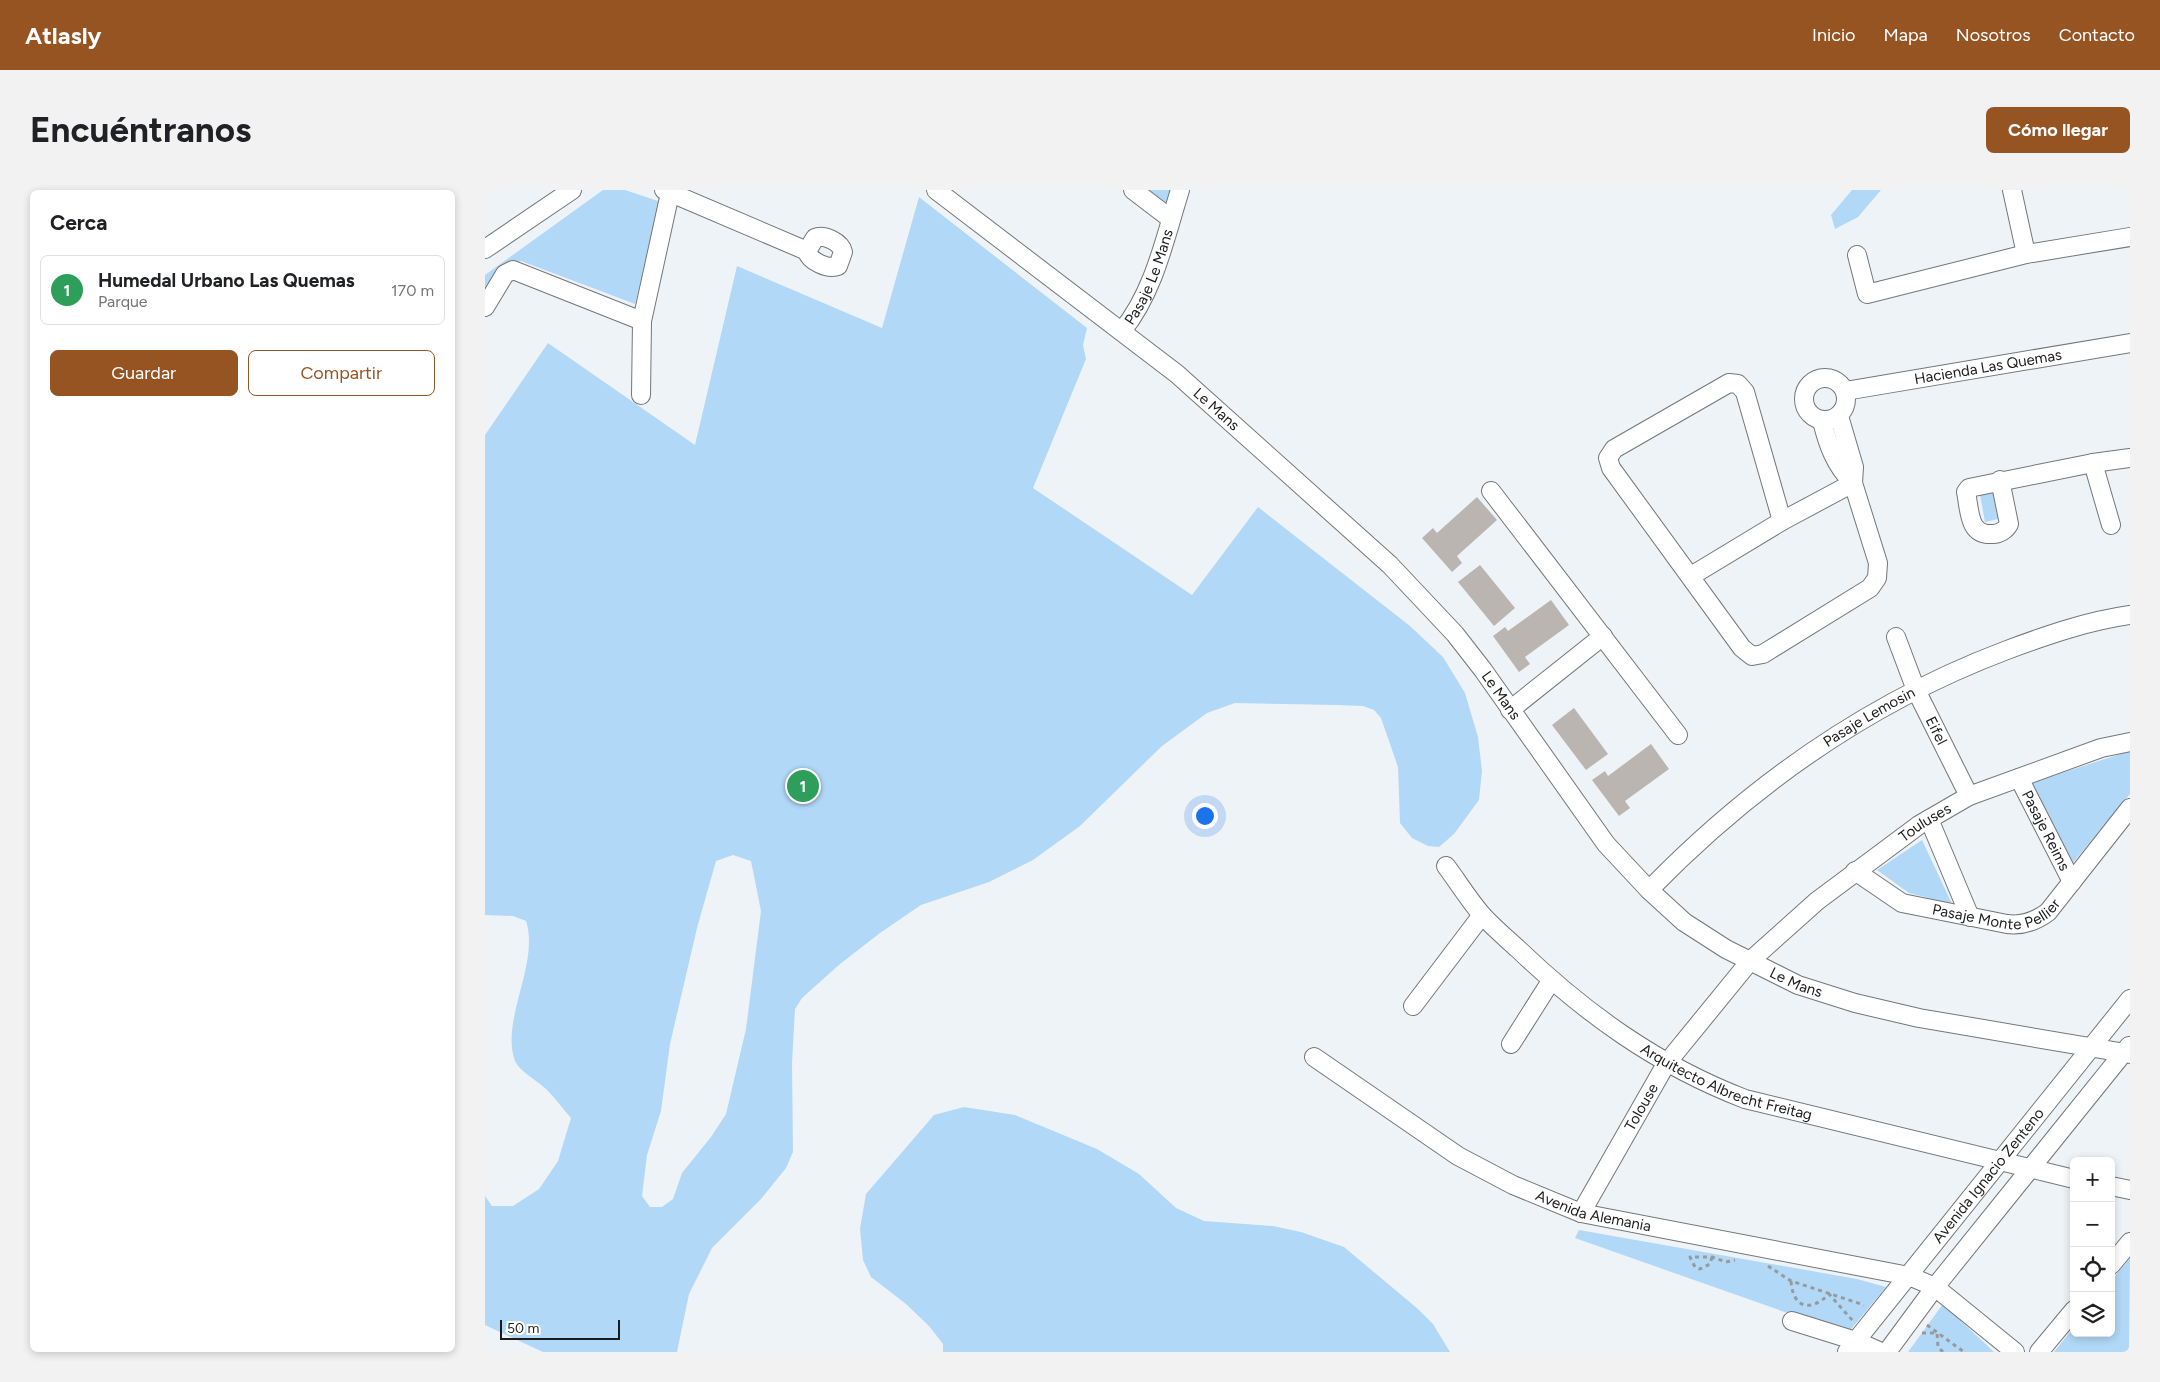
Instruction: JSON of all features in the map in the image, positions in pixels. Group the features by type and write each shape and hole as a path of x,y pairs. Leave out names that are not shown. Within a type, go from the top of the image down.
{"street":[{"path":"485,249 572,190"},
{"name":"Le Mans","path":"936,190 1177,374 1390,565 1455,634 1606,844 1666,906 1703,935 1798,985 1855,1003 1919,1018 2093,1047 2128,1051"},
{"name":"Pasaje Le Mans","path":"1133,190 1171,219"},
{"name":"Pasaje Le Mans","path":"1122,331 1134,316 1144,298 1180,190"},
{"path":"2012,190 2026,254"},
{"path":"641,396 642,321 667,191 807,251"},
{"path":"1857,254 1867,294 2026,254 2130,237"},
{"path":"485,307 505,274 513,270 642,321"},
{"name":"Hacienda Las Quemas","path":"1845,391 2130,343"},
{"path":"1833,379 1845,391 1847,400 1845,409 1831,418 1814,418 1807,411 1805,394 1815,380 1833,379"},
{"path":"1782,521 1745,392 1738,384 1729,383 1614,448 1608,458 1611,468 1691,576 1741,648 1752,656 1763,654 1869,588 1877,578 1878,563 1853,482 1843,473 1830,451 1831,418"},
{"path":"2000,480 2130,458"},
{"path":"2093,463 2111,525"},
{"path":"1691,576 1782,521 1853,482"},
{"path":"1491,491 1678,735"},
{"name":"Pasaje Lemosin","path":"1649,890 1712,829 1780,773 1849,727 1916,690 1968,666 2029,642 2099,620 2130,614"},
{"path":"1510,710 1603,636"},
{"name":"Eifel","path":"1896,637 1916,690 1969,796"},
{"name":"Touluses","path":"1750,961 1817,900 1929,819 1969,796 2101,748 2130,742"},
{"name":"Pasaje Reims","path":"2019,778 2072,882"},
{"name":"Pasaje Monte Pellier","path":"1855,871 1902,903 2007,924 2031,922 2048,912 2130,808"},
{"path":"1929,819 1970,917"},
{"name":"Arquitecto Albrecht Freitag","path":"1446,866 1482,915 1551,981 1621,1036 1666,1064 1707,1085 1745,1099 2070,1178"},
{"path":"1413,1006 1482,915"},
{"name":"Tolouse","path":"1581,1214 1666,1064 1750,961"},
{"path":"1511,1044 1551,981"},
{"name":"Avenida Ignacio Zenteno","path":"1856,1342 2130,1000"},
{"name":"Avenida Ignacio Zenteno","path":"1887,1352 1935,1287 2128,1051"},
{"name":"Avenida Alemania","path":"1314,1057 1458,1156 1513,1185 1581,1214 1909,1276 1935,1287"},
{"path":"2115,1187 2130,1190"},
{"path":"2115,1260 2130,1242"},
{"path":"1935,1287 2015,1352"},
{"path":"2039,1352 2070,1315"},
{"path":"1792,1320 1881,1352"}],"path":[{"path":"1712,1257 1710,1264 1701,1269 1695,1266 1690,1257 1712,1257 1725,1262 1737,1260"},
{"path":"1764,1264 1791,1281 1881,1310"},
{"path":"1791,1281 1796,1299 1803,1305 1813,1306 1829,1294"},
{"path":"1829,1294 1856,1342"},
{"path":"1914,1316 1964,1352"},
{"path":"1937,1333 1938,1347 1943,1352"}],"shaded area":[{"path":"603,190 625,190 661,202 635,304 521,261 503,267 485,302 485,275"},
{"path":"1140,190 1177,190 1169,212"},
{"path":"1852,190 1881,190 1858,217 1835,229 1831,215"},
{"path":"919,197 1087,328 1083,345 1086,359 1033,488 1192,595 1258,507 1410,626 1443,657 1465,693 1478,737 1482,771 1479,800 1454,834 1439,847 1428,846 1412,838 1400,823 1398,767 1381,718 1374,710 1363,706 1235,703 1207,713 1162,746 1080,826 1033,860 989,882 921,905 880,933 840,964 802,998 795,1009 792,1063 793,1152 786,1168 761,1199 712,1248 689,1294 677,1352 543,1352 485,1325 485,1196 492,1206 513,1206 539,1189 558,1161 571,1118 546,1089 524,1072 515,1061 512,1045 512,1028 528,955 529,938 526,921 513,916 485,915 485,435 548,343 695,445 737,266 882,328","holes":["733,855 751,861 761,911 746,1029 726,1114 711,1137 682,1173 673,1199 662,1207 650,1207 642,1196 647,1155 661,1111 670,1044 697,928 716,861"]},
{"path":"2000,485 2007,517 1985,522 1979,489"},
{"path":"2130,751 2130,794 2071,865 2027,784"},
{"path":"1922,840 1952,904 1909,893 1877,870"},
{"path":"964,1107 1015,1115 1097,1149 1139,1174 1176,1208 1204,1221 1273,1226 1301,1232 1344,1247 1418,1309 1433,1324 1450,1352 943,1352 943,1344 929,1326 906,1304 871,1277 863,1260 860,1229 866,1194 934,1115"},
{"path":"1579,1230 1857,1279 1886,1287 1847,1334 1575,1238"},
{"path":"2130,1258 2129,1352 2054,1352 2070,1332 2070,1337 2115,1337 2115,1276"},
{"path":"1943,1304 1994,1352 1908,1352"}],"building":[{"path":"1477,497 1497,520 1457,556 1462,563 1452,572 1422,538 1433,528 1437,533"},
{"path":"1480,565 1515,608 1494,626 1458,582"},
{"path":"1551,600 1569,625 1525,657 1530,664 1519,672 1493,636 1505,627 1508,631"},
{"path":"1574,708 1608,754 1586,770 1552,725"},
{"path":"1651,744 1669,769 1625,801 1630,808 1619,816 1592,780 1605,771 1608,776"}],"place":[{"name":"Humedal Urbano Las Quemas","path":"803,786"}]}
